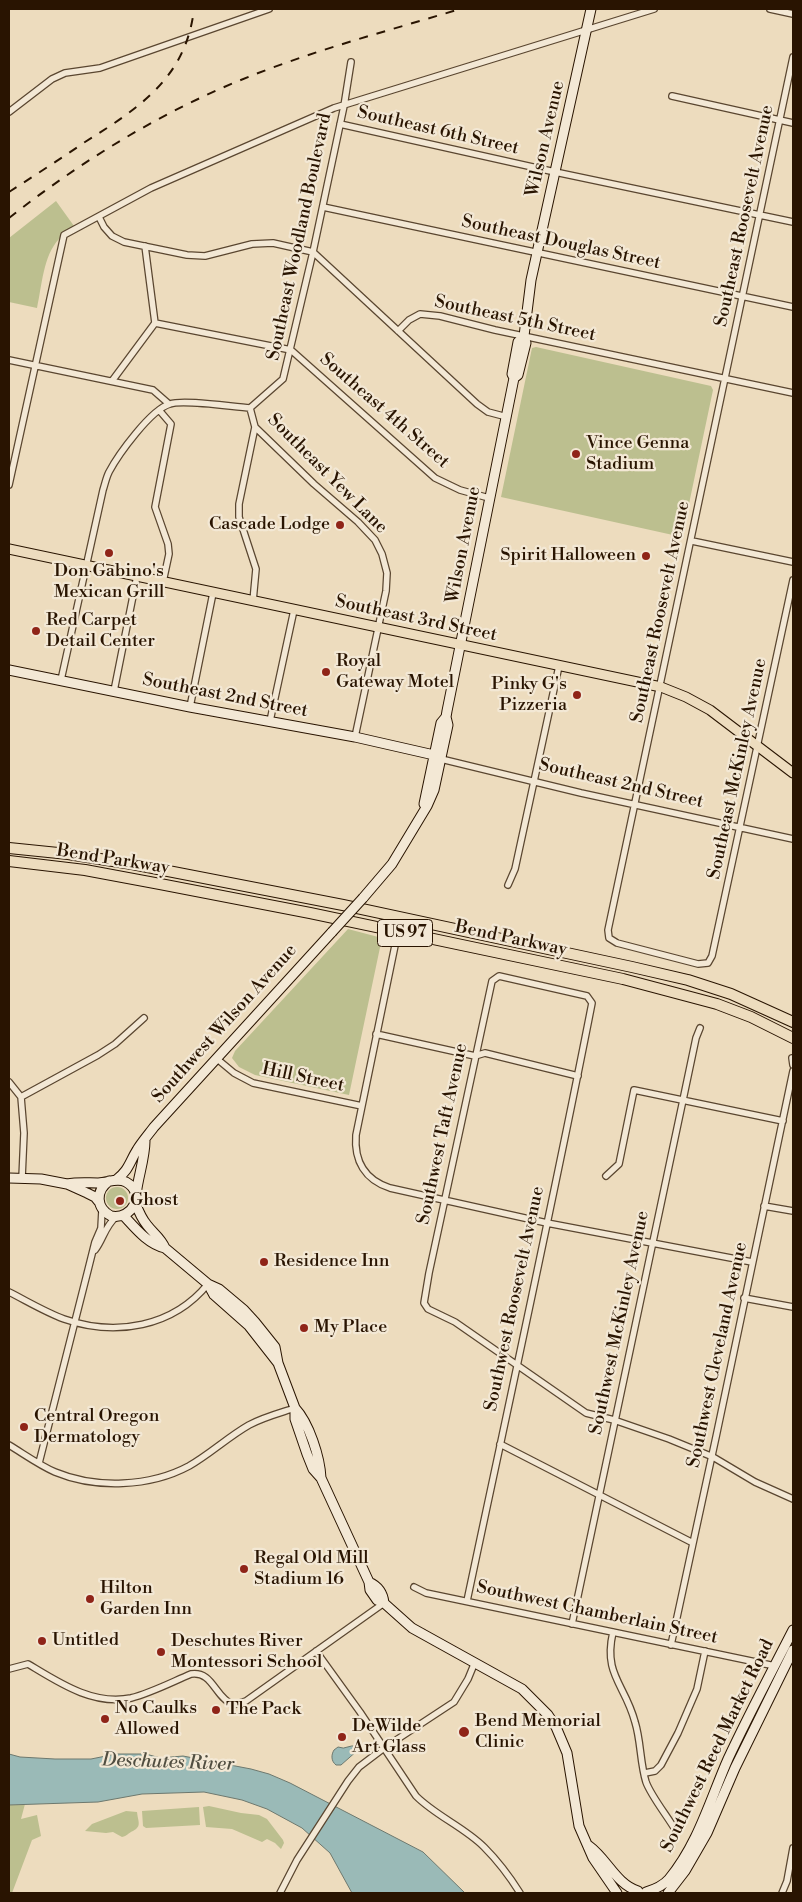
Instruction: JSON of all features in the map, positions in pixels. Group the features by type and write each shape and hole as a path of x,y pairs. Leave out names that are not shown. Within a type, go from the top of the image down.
{"highway":[{"name":"Bend Parkway","path":"9,848 68,854 132,864 419,921 688,980 769,1009 793,1022"},
{"name":"Bend Parkway","path":"9,861 123,876 398,931 673,991 717,1004 751,1017 793,1038"},
{"path":"769,1009 793,1017"}],"main road":[{"name":"Southeast 3rd Street","path":"9,549 660,687 686,697 710,710 793,773"}],"street":[{"path":"9,112 52,79 64,73 100,68 269,9"},
{"name":"Wilson Avenue","path":"422,814 438,757 441,723 446,717 462,645 489,498 507,418 518,342 524,336 531,280 591,9"},
{"path":"9,485 12,451 64,235 151,188 334,108 654,9"},
{"path":"770,9 793,14"},
{"name":"Southeast Roosevelt Avenue","path":"708,963 698,964 617,943 610,938 608,930 692,541 793,57"},
{"name":"Southeast Woodland Boulevard","path":"250,408 283,379 323,207 351,62"},
{"path":"672,96 793,123"},
{"name":"Southeast 6th Street","path":"340,124 793,222"},
{"name":"Southeast Douglas Street","path":"323,207 793,307"},
{"path":"99,217 104,228 112,236 124,242 161,251 206,256 252,244 273,244 313,252 477,404 488,412 507,418"},
{"path":"112,381 155,323 145,246"},
{"name":"Southeast 5th Street","path":"398,331 420,314 440,316 524,336 793,393"},
{"path":"155,323 291,350"},
{"name":"Southeast 4th Street","path":"291,350 435,478 460,490 489,498"},
{"path":"9,360 153,390 169,404"},
{"path":"61,680 108,474 128,444 159,410 169,404 183,403 250,408"},
{"name":"Southeast Yew Lane","path":"250,408 255,427 314,484 358,522 375,540 382,554 386,573 386,591 355,737"},
{"path":"159,410 171,424 155,507 168,544 169,554 163,582"},
{"path":"253,601 256,569 239,517 239,510 255,427"},
{"path":"692,541 793,562"},
{"path":"114,691 138,576"},
{"name":"Southeast McKinley Avenue","path":"708,963 712,956 741,828 793,580"},
{"path":"190,707 213,592"},
{"path":"270,721 294,610"},
{"path":"508,885 515,869 558,666"},
{"name":"Southeast 2nd Street","path":"9,670 190,707 355,737 479,769 793,839"},
{"name":"Wilson Avenue","path":"332,932 392,864 427,806 438,757"},
{"path":"398,931 356,1136 359,1162 366,1174 386,1187 547,1222 752,1262"},
{"name":"Southwest Wilson Avenue","path":"113,1180 125,1173 137,1149 154,1127 332,932"},
{"name":"Southwest Taft Avenue","path":"517,1366 455,1322 428,1309 424,1303 445,1199 492,981 499,976 588,996 592,1003"},
{"name":"Southwest Roosevelt Avenue","path":"467,1601 592,1003"},
{"path":"21,1098 115,1044 144,1018"},
{"name":"Southwest McKinley Avenue","path":"572,1624 696,1038 700,1028"},
{"path":"376,1034 475,1056 485,1053 578,1076"},
{"name":"Hill Street","path":"216,1058 237,1075 252,1083 362,1106"},
{"name":"Southwest Cleveland Avenue","path":"671,1644 713,1457 744,1298 793,1071"},
{"path":"9,1082 21,1098 24,1133 22,1178"},
{"path":"606,1176 619,1164 634,1090 783,1121"},
{"name":"Southwest Wilson Avenue","path":"135,1199 145,1151 145,1141"},
{"path":"9,1178 66,1184 95,1198 111,1216 129,1213 135,1199"},
{"path":"39,1463 74,1322 101,1228 100,1190 113,1180"},
{"path":"66,1184 122,1180 131,1186 141,1216 162,1240 165,1248"},
{"path":"764,1206 793,1211"},
{"path":"120,1216 156,1246 165,1248 208,1284 219,1288 231,1298 255,1322 274,1347 278,1364 295,1408 303,1417 320,1466 321,1478 369,1582 374,1584 380,1591 384,1603 412,1628 522,1689 537,1702 556,1727 567,1753 576,1813 580,1826 593,1858 616,1893"},
{"path":"95,1250 100,1244 106,1228 120,1216"},
{"path":"9,1292 63,1319 106,1328 124,1328 163,1319 197,1297 208,1284"},
{"path":"744,1298 793,1307"},
{"path":"517,1366 586,1413 614,1420 669,1439 713,1457 755,1482 793,1498"},
{"path":"9,1445 56,1472 81,1479 112,1483 147,1480 176,1472 190,1465 247,1426 263,1418 295,1408"},
{"path":"500,1444 693,1543"},
{"name":"Southwest Chamberlain Street","path":"414,1587 426,1593 784,1668"},
{"path":"9,1669 28,1664 58,1683 80,1692 100,1698 118,1700 142,1695 191,1674 199,1673 205,1675 226,1702 233,1705 246,1701 384,1603"},
{"name":"Southwest Reed Market Road","path":"642,1892 661,1887 685,1856 702,1823 728,1759 784,1668 793,1630"},
{"path":"613,1632 609,1652 611,1665 614,1676 629,1702 636,1724 646,1783 676,1832"},
{"name":"Southwest Reed Market Road","path":"668,1893 685,1871 707,1833 735,1768 793,1650"},
{"path":"316,1651 416,1796 427,1808 450,1821 483,1846 510,1877 520,1893"},
{"path":"645,1773 655,1771 661,1766 678,1733 697,1689 705,1651"},
{"path":"281,1891 292,1868 345,1785 359,1767 384,1748 454,1702 468,1680 475,1662"},
{"path":"589,1846 600,1854 624,1885 642,1892"},
{"path":"782,1893 787,1880 793,1848"}],"green space":[{"path":"56,201 74,226 61,237 50,254 46,263 37,308 9,302 9,238"},
{"path":"536,347 711,386 713,390 682,537 501,497 532,348"},
{"path":"348,929 382,938 349,1095 255,1075 239,1067 232,1058 235,1051"},
{"path":"117,1187 125,1190 128,1198 125,1206 117,1209 109,1206 106,1198 109,1190"},
{"path":"25,1804 21,1819 37,1815 41,1836 32,1840 12,1893 9,1893 9,1805"},
{"path":"209,1806 259,1815 267,1819 283,1840 284,1843 281,1849 267,1839 262,1842 232,1829 206,1827 203,1807"},
{"path":"199,1807 200,1825 146,1828 143,1826 142,1811"},
{"path":"126,1811 137,1812 139,1823 136,1829 125,1836 122,1837 113,1832 85,1831 92,1824"}],"water":[{"path":"357,1746 358,1750 341,1765 336,1765 333,1762 332,1754 334,1750 338,1747"},
{"name":"Deschutes River","path":"9,1754 20,1757 55,1759 91,1759 116,1754 146,1754 160,1758 183,1756 269,1774 423,1852 465,1893 352,1893 330,1853 302,1828 267,1809 242,1800 204,1792 142,1794 98,1802 9,1805"}],"railway":[{"path":"9,192 124,117 157,89 181,54 189,33 194,9"},
{"path":"9,218 111,146 193,101 251,76 310,54 460,9"}],"place":[{"name":"Vince Genna Stadium","path":"576,454"},
{"name":"Cascade Lodge","path":"340,525"},
{"name":"Don Gabino's Mexican Grill","path":"109,553"},
{"name":"Spirit Halloween","path":"646,556"},
{"name":"Red Carpet Detail Center","path":"36,631"},
{"name":"Royal Gateway Motel","path":"326,672"},
{"name":"Pinky G's Pizzeria","path":"577,695"},
{"name":"Ghost","path":"120,1201"},
{"name":"Residence Inn","path":"264,1262"},
{"name":"My Place","path":"304,1328"},
{"name":"Central Oregon Dermatology","path":"24,1427"},
{"name":"Regal Old Mill Stadium 16","path":"244,1569"},
{"name":"Hilton Garden Inn","path":"90,1599"},
{"name":"Untitled","path":"42,1641"},
{"name":"Deschutes River Montessori School","path":"161,1652"},
{"name":"The Pack","path":"216,1710"},
{"name":"No Caulks Allowed","path":"105,1719"},
{"name":"Bend Memorial Clinic","path":"464,1732"},
{"name":"DeWilde Art Glass","path":"342,1737"}]}
